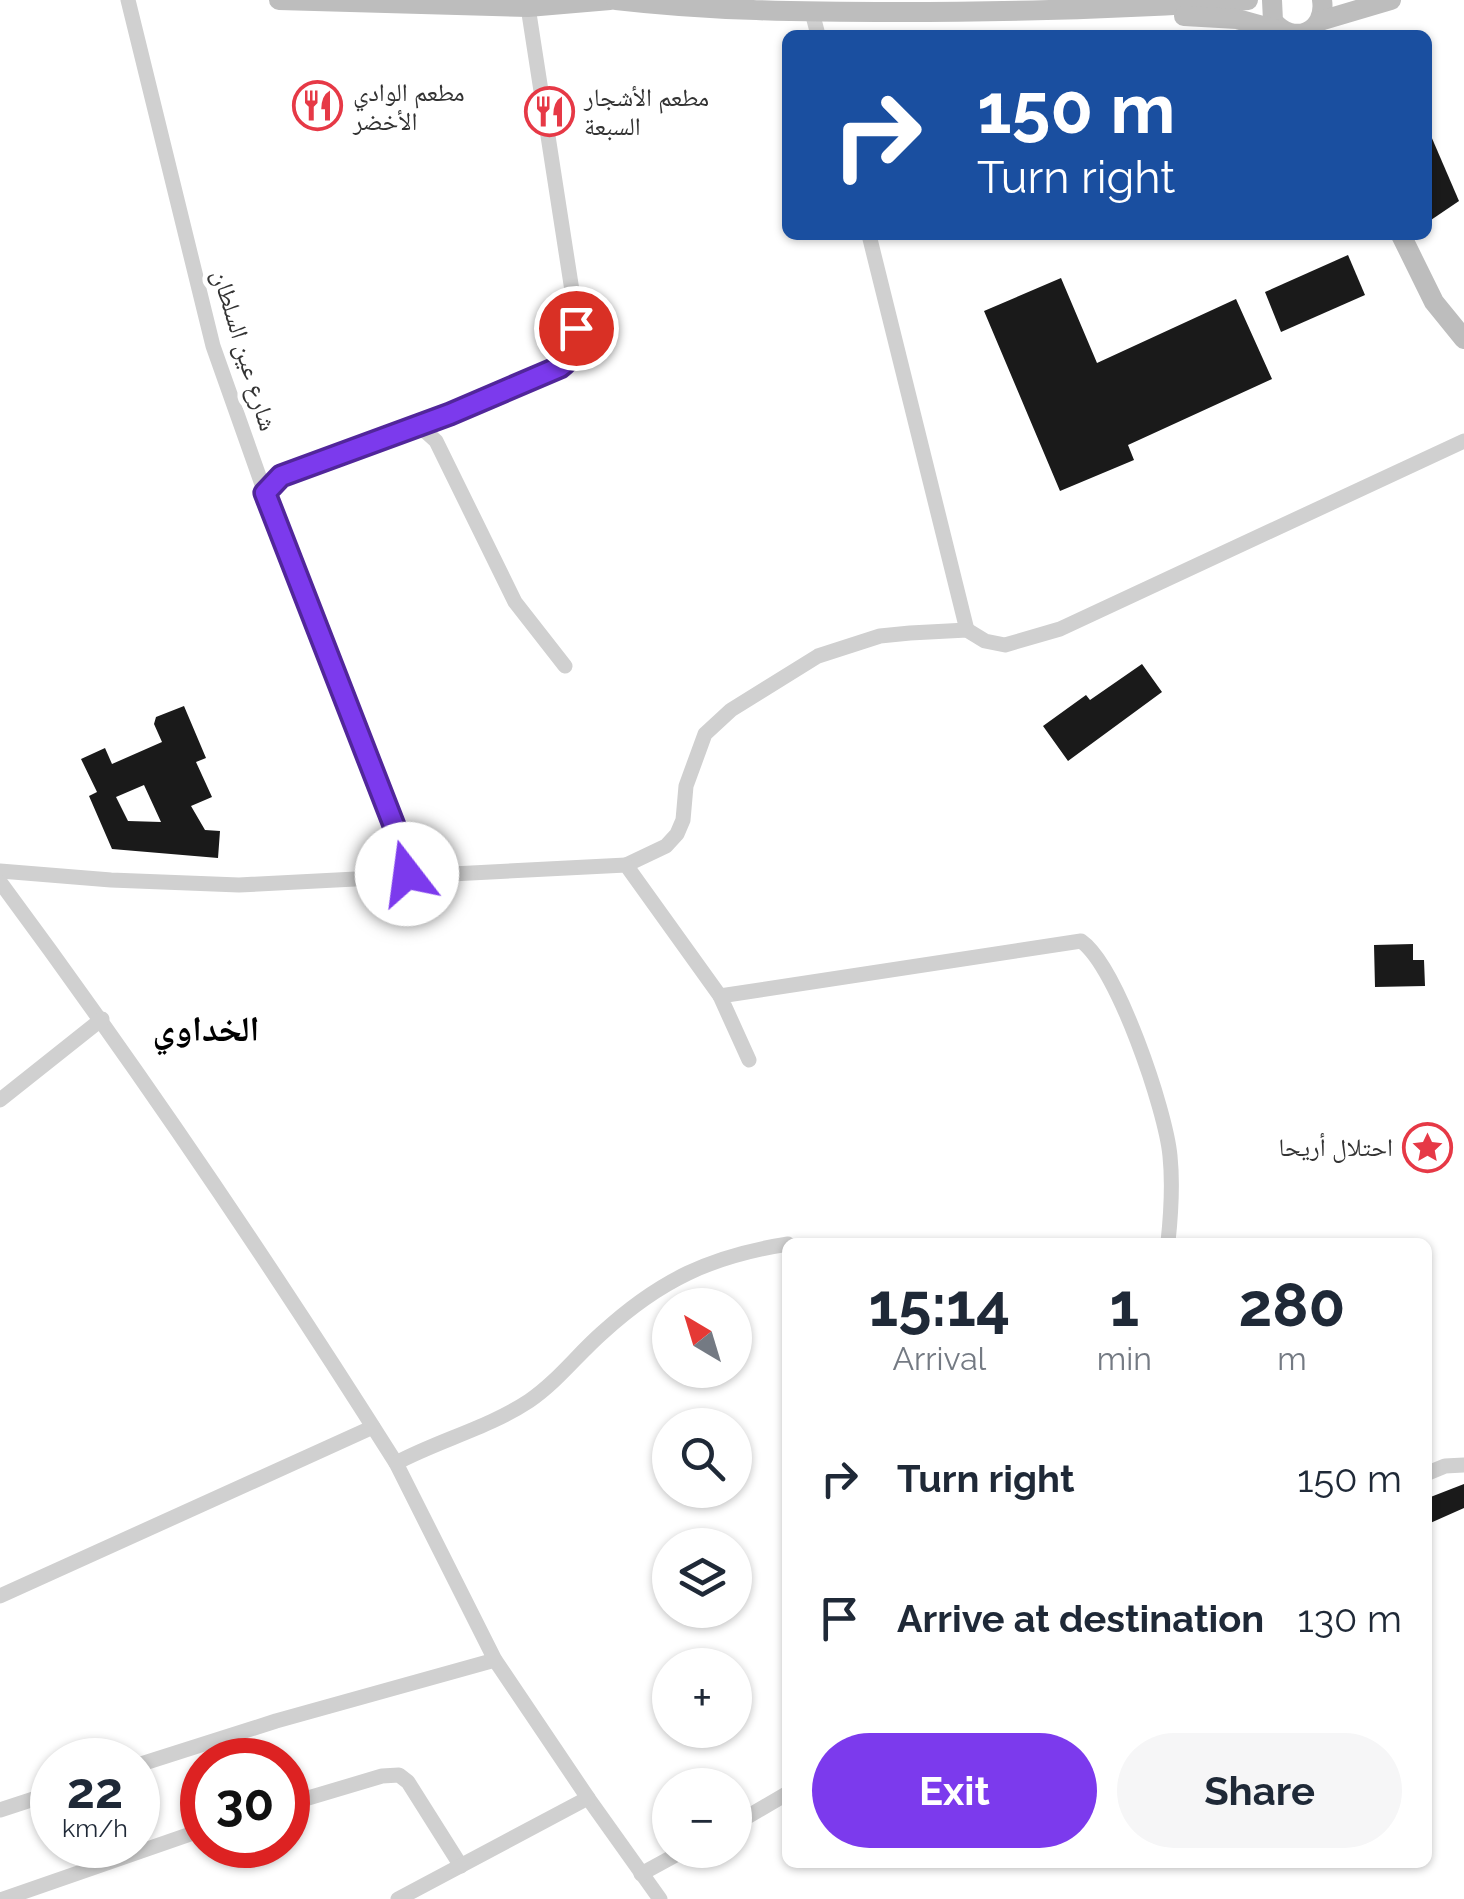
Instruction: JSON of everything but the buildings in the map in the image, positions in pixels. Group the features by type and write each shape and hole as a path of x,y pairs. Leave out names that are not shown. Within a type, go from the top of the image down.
{"main road":[{"path":"280,0 528,7 613,0 699,10 812,12 1138,8 1248,0"},
{"path":"1272,0 1273,21 1285,30"},
{"path":"1320,20 1391,0"},
{"path":"1138,8 1237,19 1277,30"},
{"path":"1403,240 1434,302 1464,339"}],"street":[{"name":"شارع عين السلطان","path":"128,0 213,346 265,493 402,846 407,874"},
{"path":"265,493 281,476 450,414 568,362 575,348 575,310 528,7"},
{"path":"812,12 817,30"},
{"path":"871,240 968,630"},
{"path":"436,442 440,424 450,414"},
{"path":"410,429 424,431 436,442 516,602 565,666"},
{"path":"0,871 239,885 626,864 666,846 677,834 683,820 686,786 705,734 731,710 818,656 880,636 968,630 985,641 1005,645 1060,628 1464,441"},
{"path":"626,864 720,996 750,1060"},
{"path":"0,882 102,1019 310,1324 396,1464 495,1660 660,1899"},
{"path":"720,996 1081,941 1109,977 1162,1116 1170,1154 1168,1238"},
{"path":"0,1100 102,1019"},
{"path":"396,1464 528,1402 555,1381 603,1332 653,1292 694,1267 782,1245"},
{"path":"0,1596 373,1427"},
{"path":"1432,1461 1445,1466"},
{"path":"1432,1471 1464,1465"},
{"path":"160,1759 276,1721 495,1660"},
{"path":"310,1797 382,1776 399,1775 408,1782 461,1866"},
{"path":"752,1814 782,1797"},
{"path":"398,1899 588,1798"},
{"path":"0,1810 30,1800"},
{"path":"4,1899 180,1838"},
{"path":"641,1874 652,1868"}],"place":[{"name":"مطعم الوادي الأخضر","path":"318,106"},
{"name":"مطعم الأشجار السبعة","path":"549,111"},
{"name":"احتلال أريحا","path":"1428,1147"}],"district":[{"name":"الخداوي","path":"206,1028"}],"route":[{"path":"407,874 402,846 265,493 281,476 450,414 560,367 568,362 575,348 576,328"}]}
